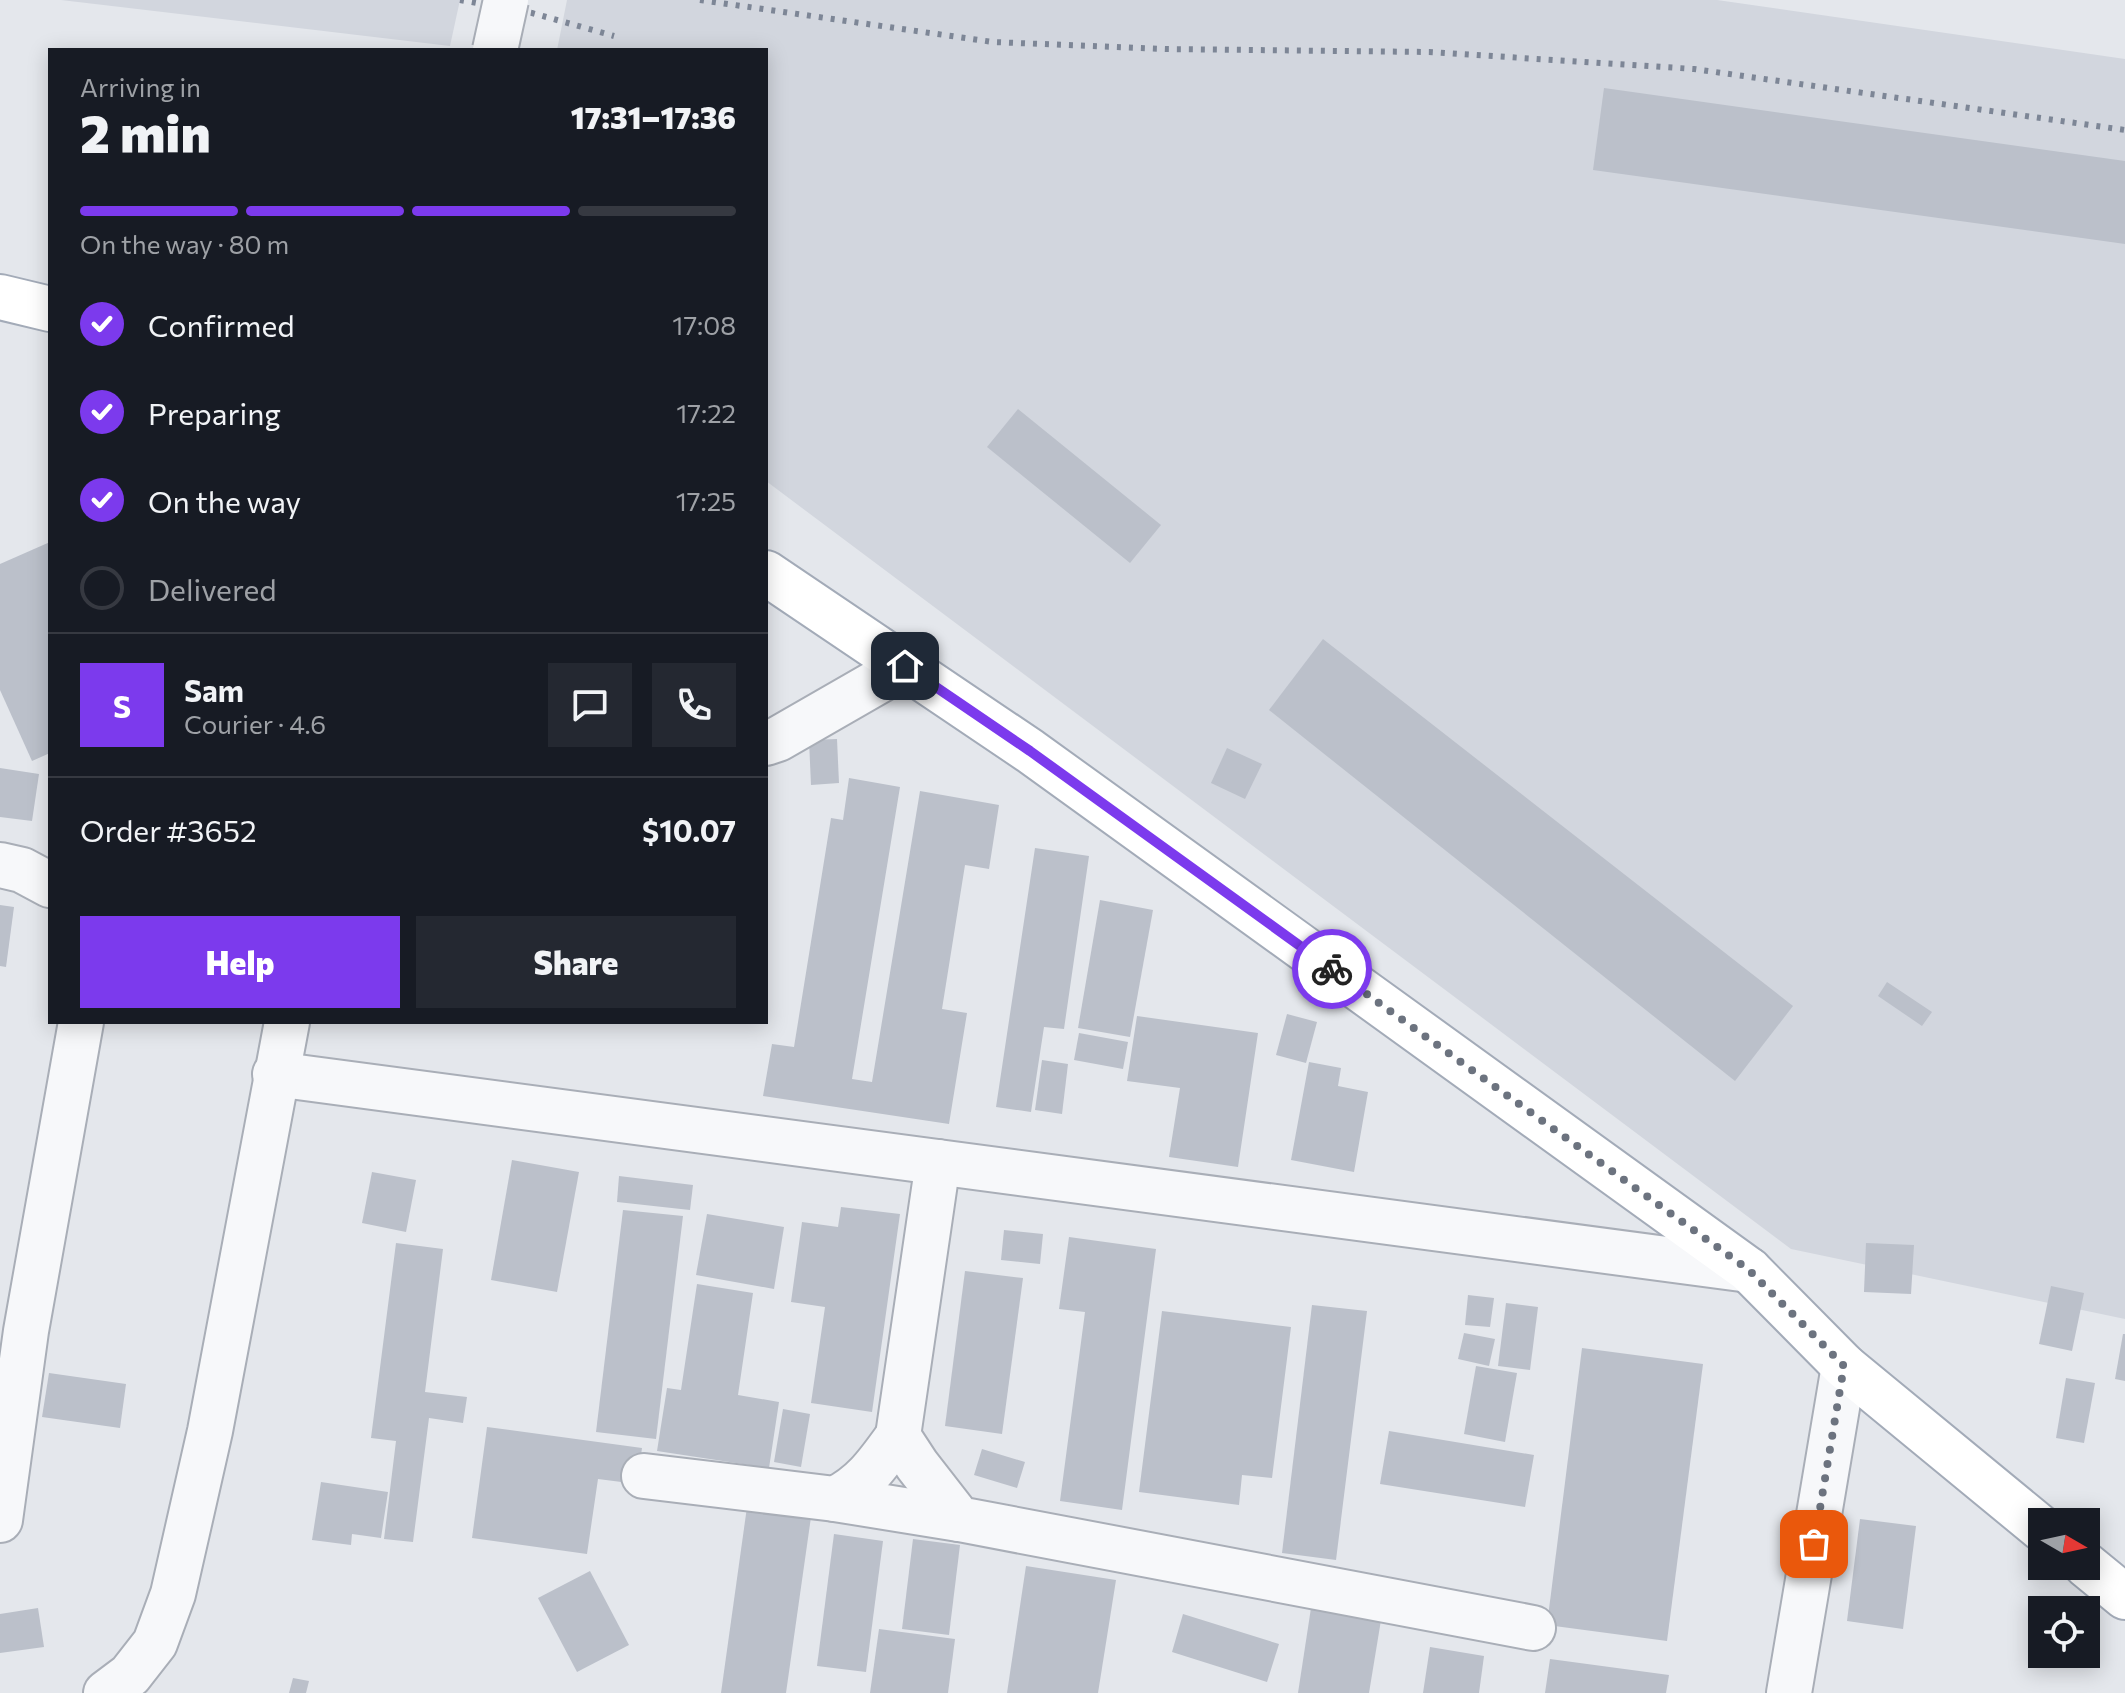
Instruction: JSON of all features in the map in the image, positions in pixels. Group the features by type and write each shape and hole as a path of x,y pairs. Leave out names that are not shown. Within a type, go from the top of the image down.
{"main road":[{"path":"0,297 48,309"},
{"path":"768,574 1030,751 1749,1270 1844,1366 2028,1517"},
{"path":"2100,1576 2125,1597"}],"street":[{"path":"495,48 506,0"},
{"path":"768,742 905,666"},
{"path":"0,865 22,870 48,884"},
{"path":"0,1520 26,1331 81,1024"},
{"path":"106,1693 130,1675 155,1643 173,1594 210,1431 287,1024"},
{"path":"275,1074 1749,1270"},
{"path":"835,1499 854,1490 868,1478 898,1436 938,1162"},
{"path":"1789,1693 1844,1366"},
{"path":"898,1436 959,1519"},
{"path":"644,1476 835,1499 959,1519 1533,1628"}],"shaded area":[{"path":"61,0 460,0 450,46"},
{"path":"567,0 1717,0 2125,59 2125,1319 1791,1249 768,482 768,48 557,48"}],"building":[{"path":"1604,88 2125,161 2125,244 1593,170"},
{"path":"1018,409 1161,525 1130,563 987,447"},
{"path":"48,543 48,754 32,761 0,690 0,564"},
{"path":"1323,639 1793,1006 1735,1081 1269,710"},
{"path":"837,739 839,783 811,785 809,740"},
{"path":"1227,748 1262,764 1245,799 1211,783"},
{"path":"0,768 39,774 32,821 0,817"},
{"path":"849,778 900,787 852,1079 872,1082 920,791 999,805 989,869 965,865 942,1009 967,1013 949,1124 763,1096 772,1044 794,1047 831,818 843,820"},
{"path":"1035,848 1089,856 1064,1029 1044,1027 1031,1112 996,1107"},
{"path":"1100,900 1153,910 1130,1037 1078,1028"},
{"path":"0,905 14,907 6,967 0,966"},
{"path":"1887,982 1932,1012 1922,1026 1878,996"},
{"path":"1287,1014 1317,1022 1306,1063 1276,1055"},
{"path":"1137,1016 1258,1033 1238,1167 1169,1157 1180,1088 1127,1081"},
{"path":"1079,1033 1128,1042 1123,1069 1074,1060"},
{"path":"1042,1060 1068,1064 1062,1114 1035,1110"},
{"path":"1309,1062 1341,1068 1338,1086 1368,1092 1354,1172 1291,1160"},
{"path":"512,1160 579,1172 557,1292 491,1280"},
{"path":"372,1172 416,1180 406,1232 362,1223"},
{"path":"619,1176 693,1185 690,1210 617,1202"},
{"path":"841,1207 900,1214 872,1412 811,1403 825,1307 791,1302 802,1222 838,1227"},
{"path":"623,1210 683,1216 656,1439 596,1432"},
{"path":"707,1214 784,1227 774,1289 696,1275"},
{"path":"1004,1230 1043,1234 1040,1264 1001,1260"},
{"path":"1069,1237 1156,1249 1122,1510 1060,1501 1085,1312 1059,1309"},
{"path":"396,1243 443,1249 425,1392 467,1397 463,1423 429,1418 413,1542 384,1539 396,1441 371,1438"},
{"path":"1866,1243 1914,1245 1911,1294 1864,1292"},
{"path":"965,1271 1023,1278 1002,1434 945,1426"},
{"path":"697,1284 753,1293 738,1395 779,1402 769,1468 657,1451 667,1388 681,1390"},
{"path":"2051,1286 2084,1293 2072,1351 2039,1344"},
{"path":"1468,1295 1494,1298 1490,1327 1465,1325"},
{"path":"1506,1303 1538,1307 1530,1370 1498,1366"},
{"path":"1312,1305 1367,1311 1336,1560 1282,1553"},
{"path":"1162,1311 1291,1327 1272,1478 1242,1475 1239,1505 1139,1492"},
{"path":"1464,1333 1495,1339 1489,1366 1458,1359"},
{"path":"2125,1334 2125,1381 2115,1379"},
{"path":"1582,1348 1703,1364 1667,1641 1547,1625"},
{"path":"1476,1366 1517,1373 1505,1442 1464,1434"},
{"path":"49,1373 126,1384 120,1428 42,1417"},
{"path":"2066,1378 2095,1383 2084,1443 2056,1438"},
{"path":"783,1409 810,1414 801,1467 774,1462"},
{"path":"487,1427 642,1448 637,1484 598,1479 587,1554 472,1538"},
{"path":"1389,1431 1534,1455 1525,1507 1380,1484"},
{"path":"982,1449 1025,1462 1017,1488 974,1475"},
{"path":"321,1482 388,1492 381,1538 352,1534 351,1545 312,1540"},
{"path":"747,1507 811,1517 786,1693 721,1693"},
{"path":"1860,1519 1916,1526 1903,1629 1847,1621"},
{"path":"834,1534 883,1541 866,1672 817,1666"},
{"path":"913,1539 960,1545 949,1635 902,1629"},
{"path":"1026,1566 1116,1580 1098,1693 1007,1693"},
{"path":"590,1571 629,1645 577,1672 538,1598"},
{"path":"38,1608 44,1647 0,1653 0,1614"},
{"path":"1311,1608 1381,1620 1369,1693 1298,1693"},
{"path":"1183,1614 1279,1644 1267,1682 1172,1652"},
{"path":"879,1629 955,1639 948,1693 870,1693"},
{"path":"1430,1647 1484,1656 1479,1693 1423,1693"},
{"path":"1550,1659 1669,1675 1666,1693 1545,1693"},
{"path":"293,1678 309,1681 306,1693 289,1693"}],"railway":[{"path":"460,0 532,13 614,36"},
{"path":"700,0 993,42 1165,49 1429,52 1694,69 2125,130"}],"way so far":[{"path":"1332,969 1749,1270 1844,1366 1814,1544"}],"route":[{"path":"905,666 1030,751 1332,969"}]}
